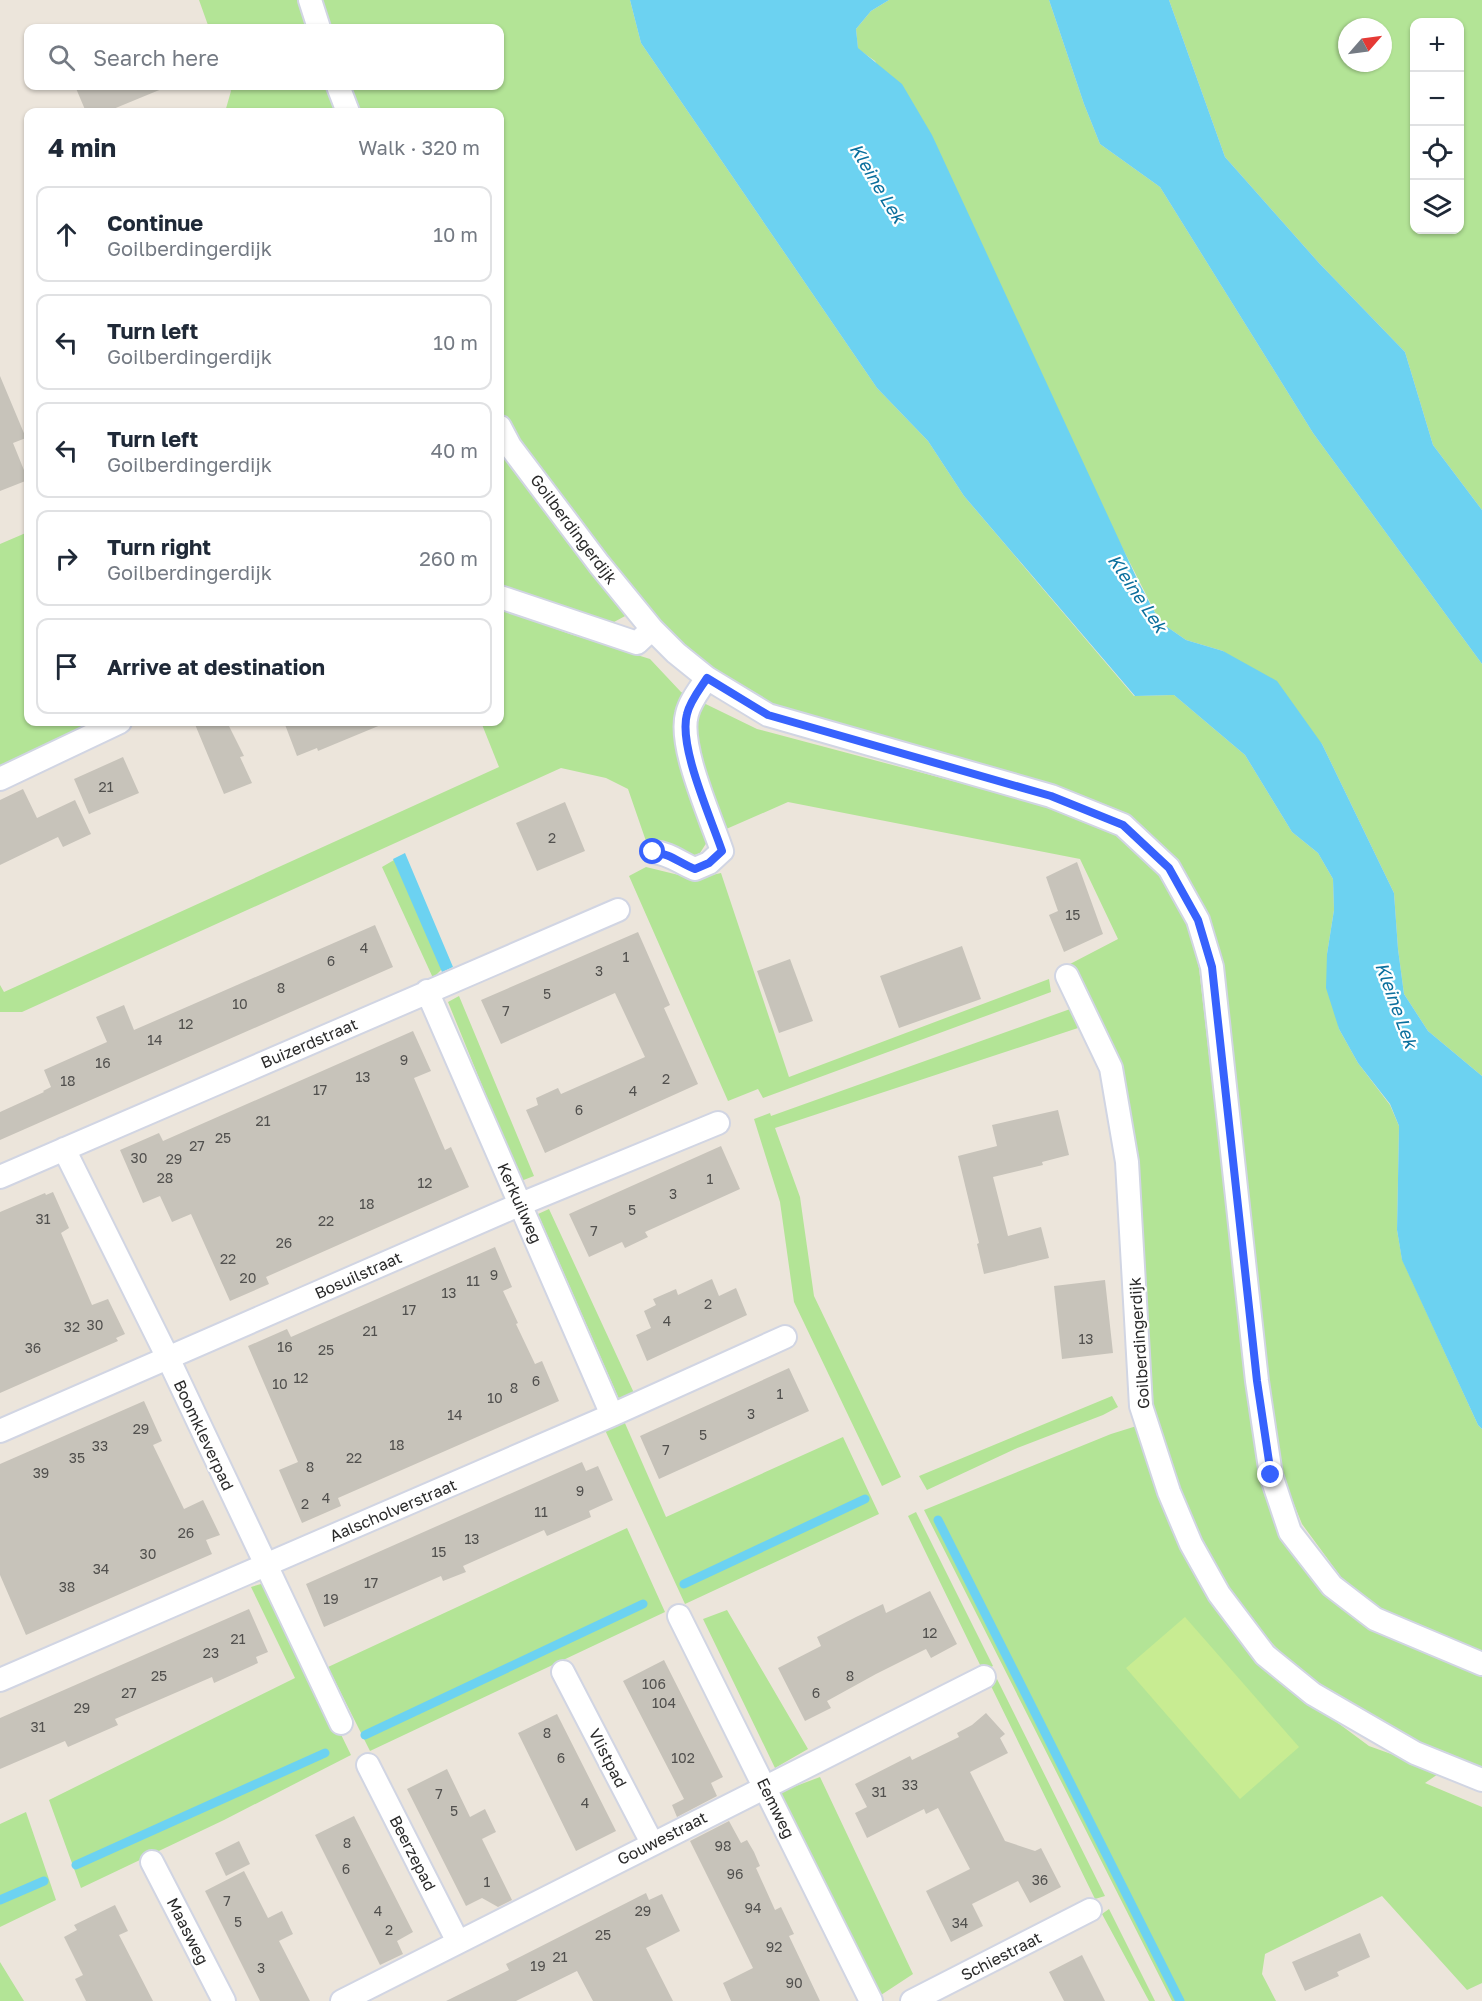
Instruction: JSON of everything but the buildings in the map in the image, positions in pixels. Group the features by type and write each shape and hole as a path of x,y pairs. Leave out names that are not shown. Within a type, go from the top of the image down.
{"street":[{"path":"310,0 318,24"},
{"path":"340,90 347,108"},
{"name":"Goilberdingerdijk","path":"504,435 510,446 599,564 652,629 676,653 707,678 768,715 1051,796 1123,825 1169,868 1198,920 1212,967 1257,1381 1271,1475 1290,1532 1332,1586 1375,1619 1482,1664"},
{"path":"504,598 638,643 652,629"},
{"path":"653,852 665,852 695,869 709,863 722,851 686,747 684,726 687,711 707,678"},
{"path":"0,779 112,726"},
{"name":"Buizerdstraat","path":"0,1177 618,910"},
{"name":"Goilberdingerdijk","path":"1067,976 1111,1068 1127,1162 1141,1406 1169,1492 1191,1544 1219,1594 1265,1655 1305,1688 1415,1753 1482,1780"},
{"name":"Kerkuilweg","path":"428,992 612,1415"},
{"name":"Bosuilstraat","path":"0,1431 521,1204 718,1123"},
{"name":"Boomkleverpad","path":"64,1149 168,1358 340,1723"},
{"name":"Aalscholverstraat","path":"0,1680 612,1415 784,1337"},
{"name":"Eemweg","path":"679,1616 871,2001"},
{"name":"Vlistpad","path":"563,1672 652,1843"},
{"name":"Gouwestraat","path":"342,2001 984,1677"},
{"name":"Beerzepad","path":"368,1765 458,1942"},
{"name":"Maasweg","path":"152,1862 224,2001"},
{"name":"Schiestraat","path":"912,2001 1090,1910"}],"green space":[{"path":"199,0 298,0 307,24 208,24"},
{"path":"319,0 630,0 641,43 877,388 928,441 964,496 1134,696 1174,695 1245,755 1292,832 1318,853 1333,879 1334,910 1327,954 1339,1029 1358,1063 1390,1105 1399,1126 1397,1230 1402,1259 1478,1425 1482,1429 1482,1653 1383,1612 1341,1577 1302,1524 1281,1472 1268,1393 1221,964 1208,914 1177,861 1128,818 768,704 718,677 666,631 518,441 504,415 504,108 357,108 350,90 504,90 504,24 328,24"},
{"path":"889,0 1049,0 1100,144 1160,187 1313,433 1482,664 1482,1076 1428,1031 1404,994 1394,893 1322,744 1223,651 1186,640 1160,622 875,61 858,49 856,29 871,11"},
{"path":"1169,0 1482,0 1482,510 1433,445 1405,352 1319,263 1225,157"},
{"path":"329,90 335,108 226,108 231,91"},
{"path":"504,455 627,615 614,622 504,590"},
{"path":"24,534 24,726 83,726 0,767 0,544"},
{"path":"504,610 650,659 681,692 757,729 1047,806 1117,835 1160,873 1188,924 1199,968 1249,1407 1261,1480 1323,1592 1368,1629 1482,1677 1482,1767 1414,1741 1358,1710 1291,1663 1248,1618 1209,1560 1176,1483 1153,1410 1137,1170 1127,1095 1116,1056 1099,1016 1070,964 1118,939 1080,859 788,802 724,830 707,842 700,853 689,857 647,844 628,789 606,778 561,768 22,1012 0,1012 0,985 4,992 499,767 483,726 504,726"},
{"path":"394,860 442,969 433,978 382,867"},
{"path":"646,867 695,879 721,873 789,1077 1049,979 1051,992 763,1098 758,1089 728,1101 629,876"},
{"path":"459,996 534,1176 521,1181 448,1002"},
{"path":"1073,1008 1078,1028 775,1128 800,1197 814,1296 901,1477 882,1486 794,1302 780,1202 754,1119 770,1113 771,1116"},
{"path":"549,1209 634,1393 619,1399 538,1214"},
{"path":"1112,1396 1118,1407 1103,1415 1015,1449 927,1490 919,1476"},
{"path":"624,1421 666,1517 843,1437 879,1514 685,1604 605,1430"},
{"path":"1143,1424 1180,1531 1319,1709 1369,1746 1441,1772 1425,1783 1482,1807 1482,1983 1467,1990 1382,1896 1265,1954 1262,1974 1276,2001 1172,2001 924,1510 1111,1434"},
{"path":"916,1512 993,1666 983,1671 908,1516"},
{"path":"627,1528 665,1612 370,1751 328,1667"},
{"path":"261,1584 268,1585 351,1755 224,1820 81,1888 49,1800 295,1678 251,1587"},
{"path":"727,1610 808,1749 775,1768 703,1619"},
{"path":"1185,1617 1299,1747 1240,1799 1126,1668"},
{"path":"997,1679 1105,1896 1095,1899 990,1684"},
{"path":"820,1777 913,1974 878,1997 780,1792"},
{"path":"26,1812 56,1900 0,1927 0,1824"},
{"path":"1109,1909 1155,2001 1149,2001 1102,1914"},
{"path":"0,1962 24,2001 0,2001"}],"water":[{"name":"Kleine Lek","path":"630,0 889,0 871,11 856,29 858,48 902,84 932,135 1138,581 1160,622 1186,640 1223,651 1277,681 1322,744 1394,893 1404,994 1428,1031 1482,1076 1482,1429 1478,1425 1402,1260 1397,1230 1399,1126 1390,1104 1358,1063 1339,1029 1326,988 1327,954 1334,910 1333,879 1318,853 1292,832 1245,755 1174,695 1135,696 964,496 928,441 877,388 641,43"},
{"path":"1049,0 1169,0 1225,157 1319,263 1405,352 1433,445 1482,510 1482,664 1313,433 1160,187 1100,144"},
{"path":"405,853 453,967 442,972 393,859"}],"waterway":[{"path":"684,1584 865,1499"},
{"path":"938,1520 1180,2001"},
{"path":"365,1735 643,1604"},
{"path":"76,1865 325,1753"},
{"path":"0,1900 44,1881"}],"route":[{"path":"653,852 665,852 695,869 709,863 722,851 686,747 684,726 687,711 707,678 768,715 1051,796 1123,825 1169,868 1198,920 1212,967 1257,1381 1271,1475"}]}
